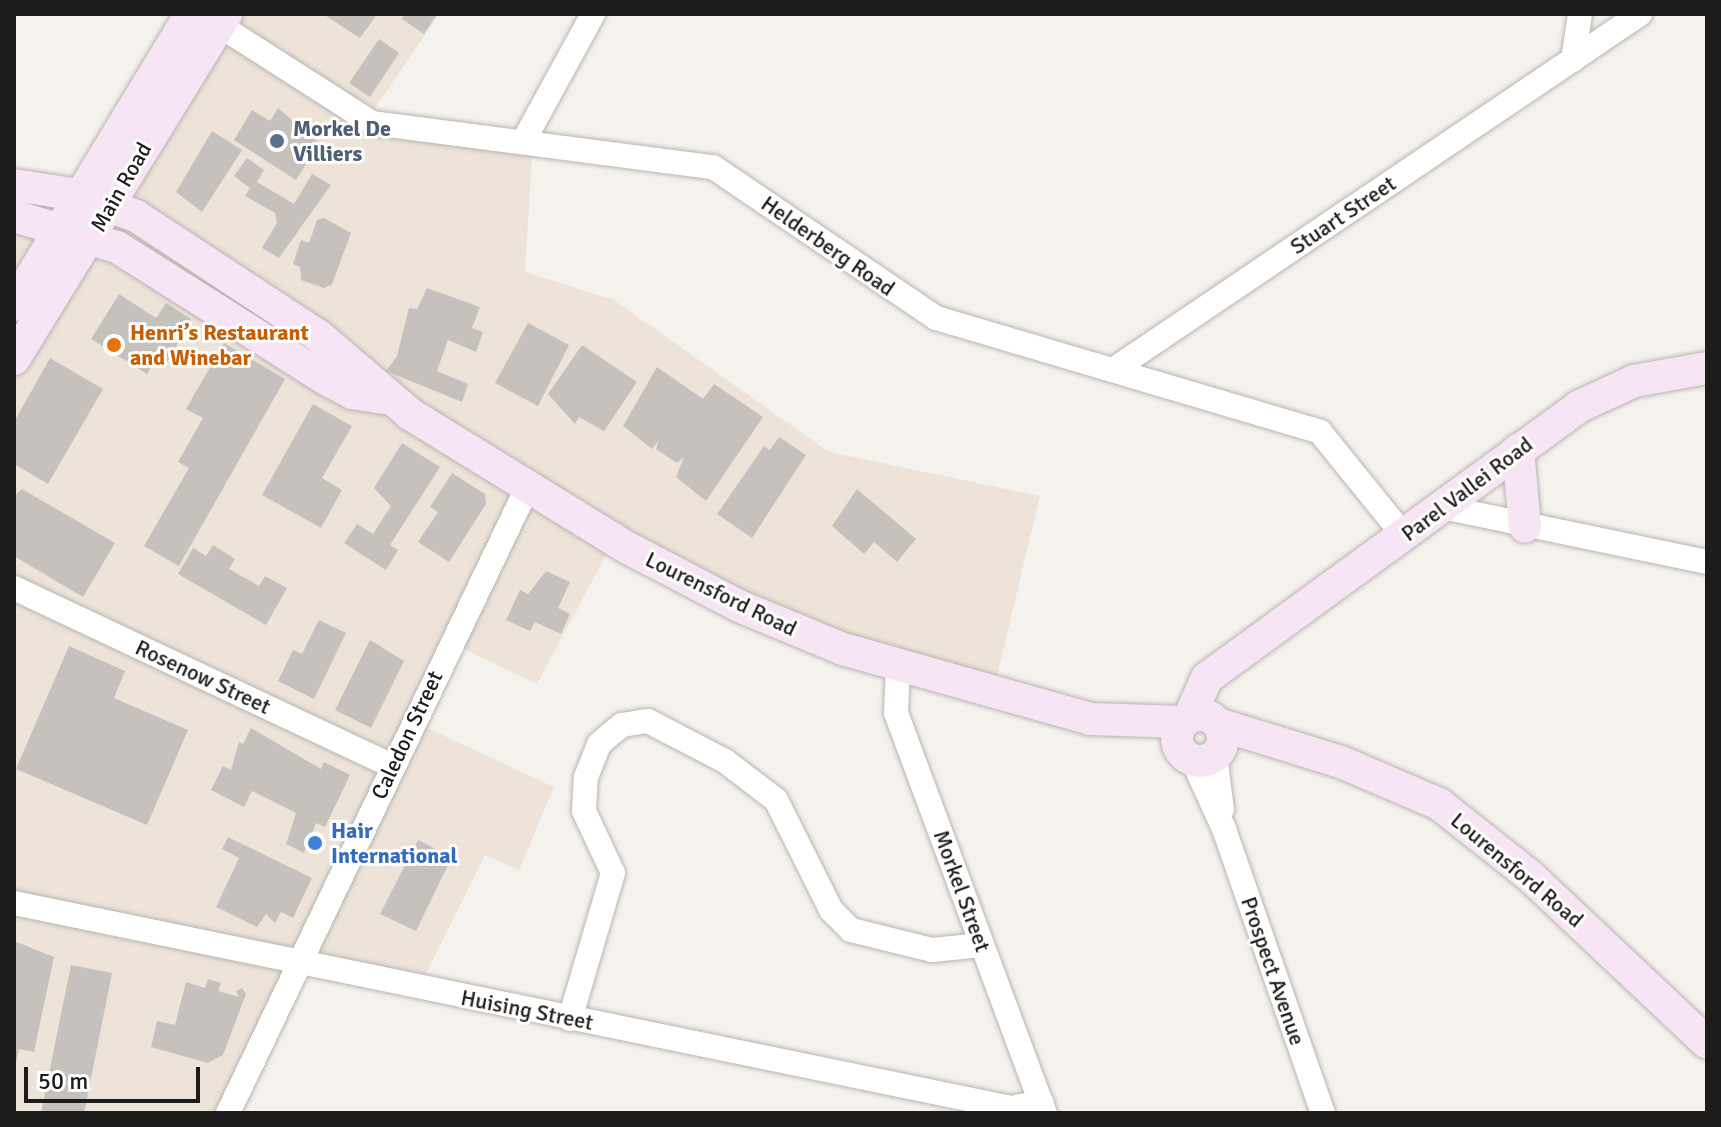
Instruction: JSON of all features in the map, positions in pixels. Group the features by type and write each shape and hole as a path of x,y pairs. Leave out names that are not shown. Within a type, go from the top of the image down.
{"street":[{"path":"523,142 593,14"},
{"path":"1573,60 1580,14"},
{"name":"Stuart Street","path":"1113,370 1640,14"},
{"name":"Helderberg Road","path":"212,18 372,123 702,163 936,318 1320,432 1405,537"},
{"name":"Main Road","path":"14,305 78,195 212,18"},
{"name":"Main Road","path":"14,359 93,236 212,18"},
{"name":"Lourensford Road","path":"14,185 78,195 110,205 320,337 385,398 527,488 739,606 898,665 1104,720 1201,738 1295,750 1385,778 1439,804 1530,876 1707,1043"},
{"name":"Lourensford Road","path":"14,216 93,236 326,379 352,393 385,398"},
{"name":"Parel Vallei Road","path":"1104,720 1149,714 1247,653 1518,450 1601,394 1655,376 1707,368"},
{"path":"1518,450 1525,527"},
{"name":"Caledon Street","path":"228,1113 527,488"},
{"path":"1442,507 1525,527 1707,562"},
{"name":"Rosenow Street","path":"14,588 392,766"},
{"name":"Parel Vallei Road","path":"1201,738 1228,678 1247,653"},
{"name":"Morkel Street","path":"898,665 896,713 1043,1108"},
{"path":"1201,738 1207,678"},
{"path":"570,1019 613,873 584,811 586,777 599,744 622,725 648,721 725,761 776,800 831,910 851,930 932,950 982,945"},
{"name":"Prospect Avenue","path":"1201,738 1224,829 1323,1113"},
{"name":"Huising Street","path":"14,903 298,965 1011,1108 1043,1108"}],"shaded area":[{"path":"206,14 439,14 358,133 532,156 525,272 614,300 829,452 1040,496 997,676 842,632 614,540 537,684 451,643 414,722 554,787 519,870 485,855 419,988 297,966 227,1113 14,1113 14,188 89,206"}],"building":[{"path":"323,14 377,14 360,38"},
{"path":"405,14 437,14 424,34 402,19"},
{"path":"379,39 399,53 370,97 349,83"},
{"path":"278,108 319,143 296,180 234,140 252,110 270,121"},
{"path":"212,131 242,150 202,212 176,192"},
{"path":"247,158 264,170 257,182 294,204 312,174 331,185 279,258 262,248 277,223 275,213 245,196 250,188 234,176"},
{"path":"324,218 351,233 332,284 324,288 301,280 300,267 293,264 301,240 309,243 317,220"},
{"path":"427,288 480,307 472,328 483,332 476,352 448,340 437,371 468,384 462,402 386,371 397,356 409,308 417,309"},
{"path":"119,294 156,318 166,303 191,319 167,363 157,357 147,374 91,339"},
{"path":"528,323 569,345 538,406 495,383"},
{"path":"224,343 285,379 179,566 144,546 189,468 178,462 203,418 186,409"},
{"path":"582,345 637,382 604,431 579,417 575,424 548,394"},
{"path":"50,358 103,389 48,484 14,464 14,422"},
{"path":"657,367 703,399 714,384 763,417 706,501 676,477 684,457 677,463 656,449 659,440 652,449 623,426"},
{"path":"313,404 352,426 322,478 342,490 321,528 262,495"},
{"path":"779,437 806,455 752,538 717,514 764,446 770,450"},
{"path":"402,443 440,467 390,545 398,550 386,570 344,543 357,524 373,534 391,506 374,488"},
{"path":"452,473 485,494 486,504 449,562 418,542 438,512 430,507"},
{"path":"22,489 115,543 83,597 14,556 14,496"},
{"path":"857,489 916,539 897,562 874,542 864,554 832,526"},
{"path":"213,545 235,559 229,569 259,586 265,576 287,588 266,625 178,574 193,548 206,556"},
{"path":"546,571 570,582 558,608 570,614 561,634 535,622 530,631 506,620 520,590 528,594"},
{"path":"319,620 346,633 314,699 278,681 293,650 302,654"},
{"path":"370,640 404,661 371,728 335,710"},
{"path":"69,646 125,671 114,698 188,730 147,825 16,769"},
{"path":"251,728 321,769 324,762 350,775 325,827 316,823 304,853 286,844 296,813 252,791 244,807 211,790 223,766 231,770 239,742 243,744"},
{"path":"228,837 312,878 293,918 281,912 275,923 266,914 257,927 216,907 239,858 222,849"},
{"path":"418,840 452,857 416,931 380,914"},
{"path":"14,941 54,957 34,1052 19,1049 15,1068"},
{"path":"71,965 112,973 84,1113 41,1113"},
{"path":"208,979 221,983 218,991 239,997 236,991 242,988 246,994 223,1055 208,1063 151,1047 157,1021 175,1025 186,982 205,988"}],"place":[{"name":"Morkel De Villiers","path":"277,141"},
{"name":"Henri’s Restaurant and Winebar","path":"114,345"},
{"name":"Hair International","path":"315,843"}]}
